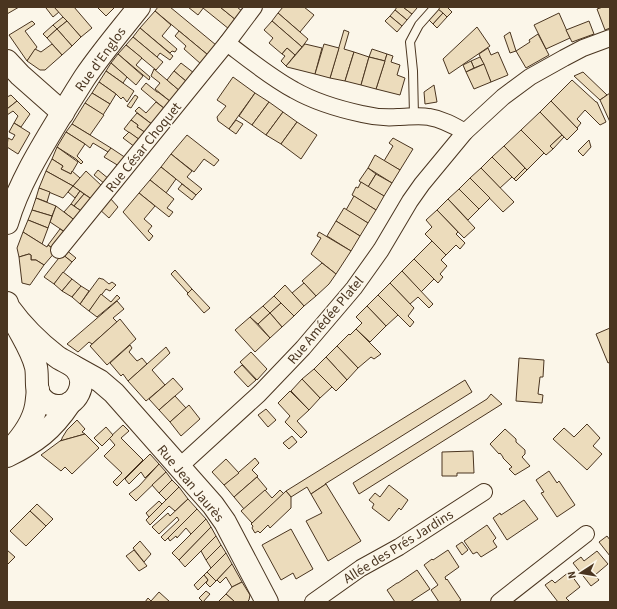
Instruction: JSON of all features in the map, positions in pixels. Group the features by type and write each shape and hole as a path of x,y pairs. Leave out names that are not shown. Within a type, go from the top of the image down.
{"main road":[{"name":"Rue d'Englos","path":"7,223 12,208 39,150 97,61 139,7"},
{"path":"7,61 20,75 63,113"},
{"path":"8,307 36,366 38,384 42,398 47,403 52,405 62,406 74,400"},
{"name":"Rue Jean Jaurès","path":"8,307 28,331 56,356 69,365 100,381 114,392 219,513 267,602"},
{"path":"56,362 69,365 78,372 81,379 80,393 46,432 29,445 7,454 30,424 36,407 38,384 42,370 47,365 56,362"},
{"name":"Rue Jean Jaurès","path":"74,400 91,395 102,396 113,399 130,411"}],"street":[{"name":"Rue César Choquet","path":"59,250 227,43 254,7"},
{"name":"Rue Amédée Platel","path":"179,467 259,394 308,342 354,288 381,250 410,201 422,184 465,132 503,97 530,77 583,48 610,38"},
{"path":"227,43 271,76 294,90 337,108 379,117 397,118 428,116 440,119 465,132"},
{"name":"Allée des Prés Jardins","path":"313,602 361,568 399,547 484,492"},
{"path":"499,602 586,534"}],"lane":[{"path":"414,116 413,71 410,42 419,25 435,7"}],"building":[{"path":"7,7 19,7 7,14"},
{"path":"54,7 59,12 53,17 46,8"},
{"path":"54,7 74,7 92,28 81,37"},
{"path":"97,7 115,7 106,16"},
{"path":"158,7 170,7 216,45 208,55 155,11"},
{"path":"188,7 204,7 198,15"},
{"path":"220,7 236,20 229,29 203,8"},
{"path":"220,7 237,7 243,12 236,20"},
{"path":"283,7 304,7 314,15 300,32 278,13"},
{"path":"397,7 403,7 412,14 407,20 395,10"},
{"path":"403,7 415,7 417,8 412,14"},
{"path":"440,7 447,7 452,12 447,17 438,9"},
{"path":"610,7 610,28 605,30 597,9"},
{"path":"438,9 443,13 433,24 428,19"},
{"path":"395,10 407,20 402,26 390,16"},
{"path":"155,11 171,25 162,36 177,49 175,52 172,51 170,53 140,28"},
{"path":"278,13 308,39 302,47 272,21"},
{"path":"443,13 447,17 437,28 433,24"},
{"path":"559,13 570,38 546,49 534,25"},
{"path":"390,16 402,26 397,32 385,21"},
{"path":"63,17 67,21 57,29 53,25"},
{"path":"32,21 35,24 25,31 37,47 27,61 9,35"},
{"path":"67,21 81,37 72,46 57,29"},
{"path":"272,21 302,47 295,55 287,48 282,54 269,43 273,38 264,30"},
{"path":"589,21 594,34 572,42 566,30"},
{"path":"53,25 57,29 47,38 43,34"},
{"path":"477,27 490,46 449,74 443,59"},
{"path":"140,28 173,56 170,60 160,53 157,57 133,37"},
{"path":"57,29 72,46 62,55 47,38"},
{"path":"344,30 349,32 344,49 354,52 345,81 330,78"},
{"path":"179,31 208,55 201,64 184,49 186,46 175,36"},
{"path":"510,32 516,51 510,53 504,36"},
{"path":"538,34 549,55 526,68 516,51 530,42 529,40"},
{"path":"133,37 163,62 156,70 126,45"},
{"path":"52,44 62,55 45,70 40,70 27,61 35,49 41,52"},
{"path":"305,44 322,48 315,74 286,66"},
{"path":"324,44 339,48 330,78 315,74"},
{"path":"126,45 142,58 136,65 150,77 149,80 118,54"},
{"path":"287,48 295,55 286,66 281,61 285,56 282,54"},
{"path":"488,48 491,55 498,52 508,75 491,82 479,54"},
{"path":"372,49 387,54 385,61 369,57"},
{"path":"354,52 369,57 361,85 345,81"},
{"path":"118,54 143,76 136,85 111,63"},
{"path":"387,54 393,56 391,62 400,65 397,75 405,78 400,95 376,89"},
{"path":"369,57 385,61 376,89 361,85"},
{"path":"480,57 484,64 474,68 471,61"},
{"path":"471,61 474,68 466,72 463,65"},
{"path":"111,63 127,77 123,83 106,71"},
{"path":"181,63 194,73 187,82 174,71"},
{"path":"484,64 491,82 474,89 466,72"},
{"path":"154,69 180,91 171,102 155,89 160,83 151,76"},
{"path":"106,71 134,91 127,102 123,97 121,99 99,82"},
{"path":"174,71 187,82 180,91 167,80"},
{"path":"583,72 607,95 600,100 574,76"},
{"path":"233,77 255,93 229,129 218,121 217,117 226,106 217,100"},
{"path":"572,80 597,102 606,122 600,125 585,110 577,119 581,123 577,128 551,101"},
{"path":"99,82 116,94 110,104 92,93"},
{"path":"146,83 171,102 165,109 141,89"},
{"path":"434,85 437,102 425,104 424,92"},
{"path":"92,93 110,104 103,115 85,103"},
{"path":"255,93 269,102 252,125 239,116"},
{"path":"610,93 610,122 600,100"},
{"path":"11,95 17,101 7,109 7,97"},
{"path":"135,95 138,97 131,108 127,106"},
{"path":"17,101 30,114 21,127 14,123 18,116 13,111 7,115 7,109"},
{"path":"551,101 578,129 567,140 540,112"},
{"path":"156,102 165,109 153,125 135,111 139,107 146,113"},
{"path":"269,102 283,112 266,135 252,125"},
{"path":"85,103 104,115 90,135 72,124"},
{"path":"283,112 297,122 281,144 266,135"},
{"path":"540,112 562,135 550,146 553,149 546,155 521,130"},
{"path":"137,113 153,125 146,133 137,127 138,125 131,120"},
{"path":"131,120 138,125 137,127 146,133 140,140 124,129"},
{"path":"236,120 243,124 236,134 229,129"},
{"path":"297,122 317,135 301,159 281,144"},
{"path":"14,123 30,133 18,154 7,147 8,138 12,140 15,135 9,132"},
{"path":"72,124 111,148 108,152 93,143 90,148 66,132"},
{"path":"521,130 544,153 527,170 504,146"},
{"path":"66,132 85,144 77,156 83,162 81,164 57,147"},
{"path":"129,132 140,140 135,147 123,138"},
{"path":"187,135 219,160 214,166 204,159 194,172 171,154"},
{"path":"562,135 564,137 553,149 550,146"},
{"path":"393,138 413,149 400,170 384,161 393,146 389,143"},
{"path":"589,140 591,147 583,156 578,151"},
{"path":"504,146 525,168 514,179 492,157"},
{"path":"57,147 78,162 71,174 61,169 63,166 52,159"},
{"path":"111,148 126,158 119,166 104,157"},
{"path":"171,154 192,171 187,177 202,189 196,195 161,167"},
{"path":"375,155 400,170 392,183 368,168"},
{"path":"492,157 512,177 500,188 481,168"},
{"path":"52,159 63,166 61,169 71,174 72,171 80,178 73,186 46,171"},
{"path":"161,167 176,179 166,193 150,180"},
{"path":"368,168 376,174 368,187 359,181"},
{"path":"481,168 514,202 503,212 470,178"},
{"path":"525,168 527,170 516,181 514,179"},
{"path":"98,170 109,179 105,184 94,175"},
{"path":"46,171 73,186 63,198 39,188"},
{"path":"86,171 103,187 93,200 73,186"},
{"path":"376,174 392,183 384,196 368,187"},
{"path":"470,178 490,198 479,209 459,189"},
{"path":"150,180 174,199 167,208 173,212 169,217 139,193"},
{"path":"361,182 384,196 376,210 352,195 356,187 358,188"},
{"path":"182,184 196,195 192,200 178,189"},
{"path":"73,186 80,191 75,198 68,192"},
{"path":"39,188 50,192 47,202 36,198"},
{"path":"459,189 479,209 468,220 448,199"},
{"path":"80,191 84,194 74,206 71,204"},
{"path":"139,193 155,206 144,219 152,226 148,231 153,236 149,241 123,212"},
{"path":"84,194 93,200 84,213 74,206"},
{"path":"354,196 376,210 368,223 346,210"},
{"path":"36,198 56,206 52,216 32,210"},
{"path":"110,198 118,207 109,218 98,208"},
{"path":"448,199 475,228 464,238 437,210"},
{"path":"71,204 84,213 77,222 64,212"},
{"path":"56,206 77,222 68,234 50,222"},
{"path":"344,208 368,223 360,236 336,221"},
{"path":"32,210 52,216 48,228 28,220"},
{"path":"437,210 458,232 456,234 465,243 460,249 456,245 446,255 425,234 432,227 426,220"},
{"path":"28,220 48,228 42,244 23,232"},
{"path":"336,221 360,236 351,251 327,236"},
{"path":"60,229 68,234 56,251 48,245"},
{"path":"23,232 47,247 48,245 56,251 44,265 36,260 31,260 31,255 29,254 19,257 17,248"},
{"path":"319,232 351,251 336,274 311,254 321,238 317,236"},
{"path":"432,241 446,255 441,260 447,266 440,274 443,277 438,283 414,259"},
{"path":"65,249 76,258 72,262 62,254"},
{"path":"29,254 31,255 31,260 36,260 44,265 30,285 22,283 19,257"},
{"path":"62,254 72,262 54,284 44,277"},
{"path":"414,259 434,279 421,292 402,271"},
{"path":"322,263 336,274 329,284 316,296 302,281"},
{"path":"175,270 192,289 188,293 171,274"},
{"path":"402,271 433,304 429,308 418,297 410,304 390,283"},
{"path":"63,272 72,279 62,291 54,284"},
{"path":"99,278 103,279 109,284 112,282 116,285 110,291 106,289 89,311 80,304"},
{"path":"72,279 81,286 72,297 62,291"},
{"path":"304,283 316,296 304,306 292,293"},
{"path":"390,283 414,308 408,316 414,322 410,327 378,295"},
{"path":"285,285 304,306 294,316 274,296"},
{"path":"81,286 89,291 80,304 72,297"},
{"path":"192,289 210,308 204,313 187,294"},
{"path":"101,294 111,302 117,295 120,298 97,317 89,311"},
{"path":"378,295 398,315 386,326 367,306"},
{"path":"274,296 281,303 270,313 263,306"},
{"path":"117,301 124,309 113,318 117,322 92,344 89,342 78,352 67,344"},
{"path":"281,303 294,316 282,327 270,313"},
{"path":"263,306 270,313 258,324 250,317"},
{"path":"367,306 386,326 370,342 356,329 362,323 356,317"},
{"path":"270,313 282,327 270,338 258,324"},
{"path":"250,317 270,338 255,352 235,330"},
{"path":"120,319 136,339 107,365 90,346"},
{"path":"610,328 610,362 608,363 596,334"},
{"path":"356,329 381,354 374,359 371,357 358,368 337,346"},
{"path":"130,345 132,348 129,352 137,361 142,358 147,364 128,381 123,374 121,376 110,363"},
{"path":"337,346 358,368 347,380 326,357"},
{"path":"166,347 170,353 152,370 165,385 146,401 128,381"},
{"path":"251,352 267,369 257,380 240,362"},
{"path":"326,357 347,380 336,391 314,369"},
{"path":"519,358 544,360 543,377 540,377 538,394 543,395 542,403 516,401"},
{"path":"242,365 256,380 248,387 234,372"},
{"path":"314,369 332,387 320,398 302,379"},
{"path":"173,378 183,389 159,410 149,399"},
{"path":"302,379 320,398 309,410 291,391"},
{"path":"465,380 472,392 311,494 307,487 291,497 286,491"},
{"path":"290,391 309,410 297,421 307,432 301,438 285,422 290,416 278,403"},
{"path":"491,394 502,404 359,494 353,483 487,399"},
{"path":"175,396 186,408 170,422 159,410"},
{"path":"189,405 200,419 181,436 170,422"},
{"path":"266,409 276,420 268,427 258,415"},
{"path":"77,420 85,429 82,432 85,434 60,441 67,430"},
{"path":"587,424 600,438 593,446 602,454 587,470 553,439 564,428 574,437"},
{"path":"123,425 129,431 121,438 143,460 117,486 113,482 122,473 104,456 115,445 109,438"},
{"path":"106,427 113,435 102,446 94,438"},
{"path":"505,429 525,450 525,454 522,457 530,466 515,475 509,469 512,467 490,444"},
{"path":"85,434 99,448 72,474 65,467 61,471 41,455 60,441"},
{"path":"292,436 297,442 289,449 283,443"},
{"path":"473,451 474,473 457,473 457,476 442,476 442,452"},
{"path":"150,454 159,464 145,478 141,472 129,484 125,479"},
{"path":"255,458 259,463 252,470 258,476 234,497 224,485"},
{"path":"226,459 239,473 224,485 212,472"},
{"path":"159,464 166,472 136,501 129,494 139,486"},
{"path":"549,471 557,483 559,481 575,505 557,517 541,493 544,492 536,480"},
{"path":"166,472 172,480 159,493 152,485"},
{"path":"257,477 267,489 244,509 234,497"},
{"path":"172,480 179,487 166,500 159,493"},
{"path":"326,484 361,541 328,561 306,521 322,513 311,494"},
{"path":"389,485 408,500 401,510 399,508 389,521 372,508 374,504 369,500 375,493 380,497"},
{"path":"179,487 188,499 175,511 169,506 150,525 146,520"},
{"path":"265,490 272,498 280,490 284,494 252,523 241,511"},
{"path":"286,491 291,497 291,508 270,528 268,525 260,533 258,531 255,533 251,524"},
{"path":"188,499 197,509 165,541 161,537 179,520 177,517 159,534 152,527 168,513 170,516"},
{"path":"524,500 538,519 507,540 493,518 500,513 501,515"},
{"path":"159,501 162,504 149,517 146,513"},
{"path":"37,504 53,519 46,526 30,511"},
{"path":"197,509 206,519 191,534 186,528 177,538 176,536 170,541 168,538"},
{"path":"30,511 46,526 26,546 10,531"},
{"path":"206,519 211,527 179,560 172,553"},
{"path":"487,525 496,538 493,541 497,547 481,557 477,552 473,554 464,541"},
{"path":"211,527 216,536 185,567 179,560"},
{"path":"291,529 313,569 296,579 293,573 281,580 262,545"},
{"path":"216,536 221,545 206,560 201,551"},
{"path":"607,536 610,540 610,556 599,542"},
{"path":"140,541 151,554 144,562 133,548"},
{"path":"462,542 468,550 462,555 456,546"},
{"path":"221,545 226,553 211,568 206,560"},
{"path":"7,550 15,557 7,565"},
{"path":"134,550 147,566 139,571 126,556"},
{"path":"448,550 459,567 445,577 461,600 458,602 439,602 431,590 438,585 424,565"},
{"path":"597,551 608,564 595,575 599,580 591,586 573,563 581,557 584,561"},
{"path":"226,553 232,564 216,581 207,572"},
{"path":"232,564 242,582 232,587 226,577 220,583 217,580"},
{"path":"417,570 430,589 410,602 395,602 387,590"},
{"path":"207,572 216,581 210,587 206,583 208,580 204,575"},
{"path":"569,572 580,587 566,598 570,602 558,602 545,585 552,580 555,583"},
{"path":"204,575 208,580 198,590 194,585"},
{"path":"242,582 250,595 249,600 247,602 235,602 226,594 232,587"},
{"path":"206,591 210,594 203,602 199,598"},
{"path":"159,592 170,602 145,602 148,598 151,601"},
{"path":"226,594 235,602 218,602"}]}
